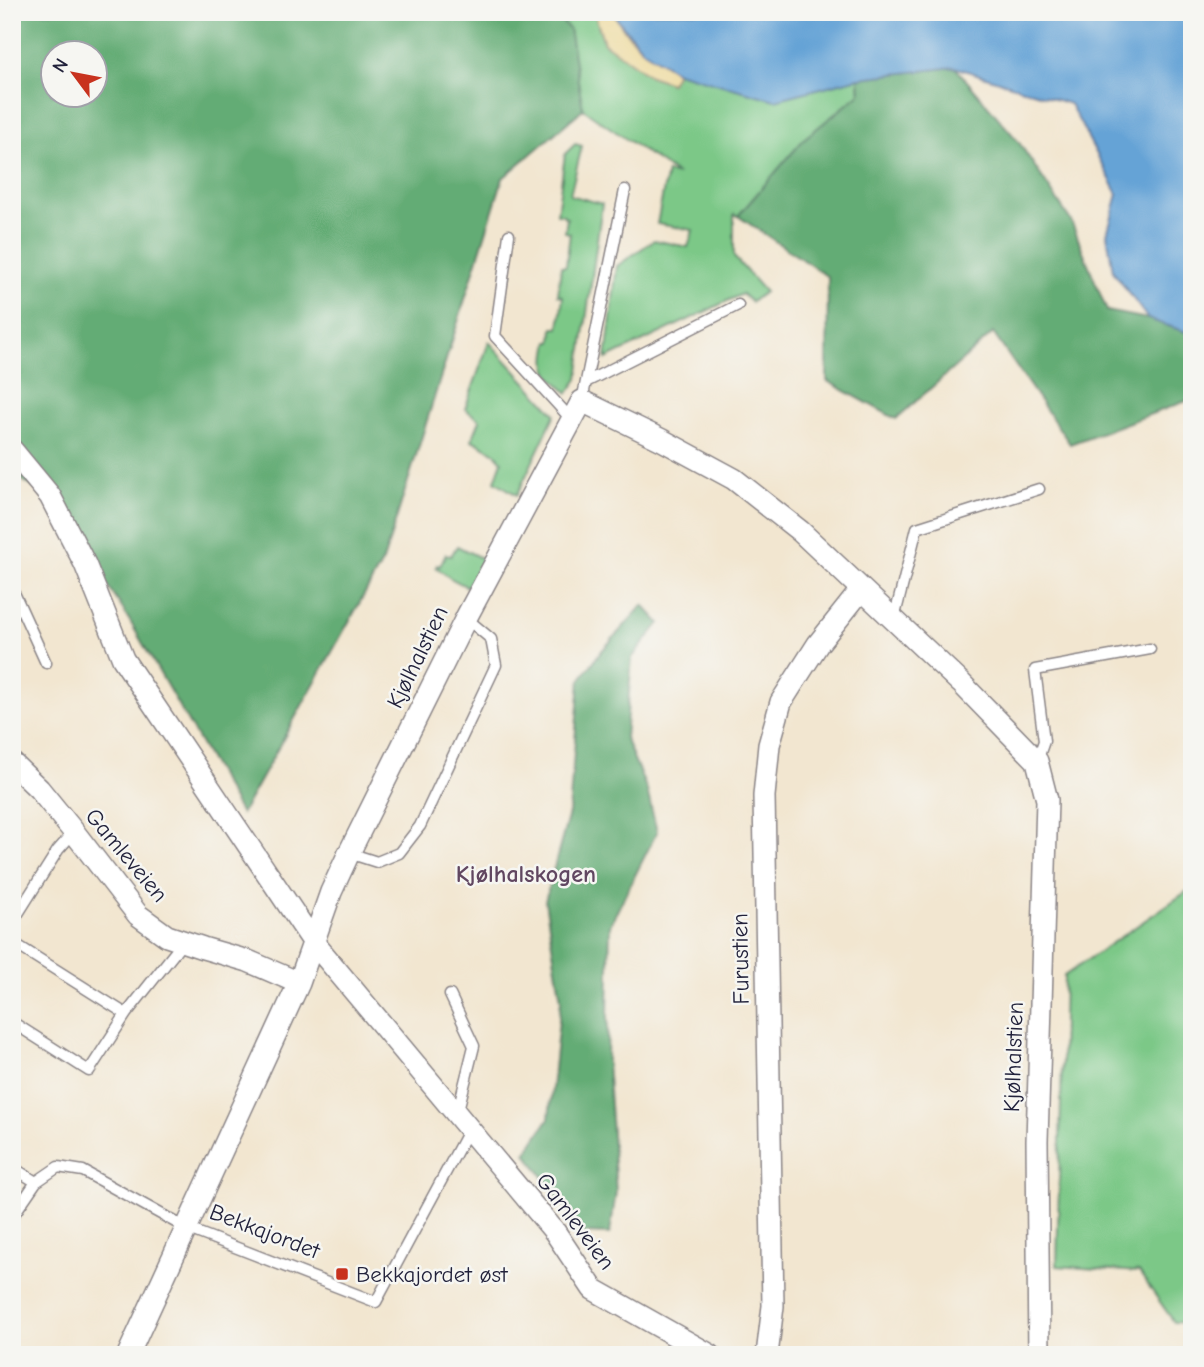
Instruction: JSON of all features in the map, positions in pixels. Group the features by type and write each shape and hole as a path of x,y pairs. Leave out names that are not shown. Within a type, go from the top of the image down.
{"street":[{"name":"Kjølhalstien","path":"314,943 331,892 349,853 466,618 580,401 662,440 734,479 800,531 961,683 1037,761 1047,800 1037,1141 1040,1355"},
{"name":"Gamleveien","path":"12,450 50,496 85,564 123,659 314,943 555,1232 593,1289 710,1355"},
{"name":"Furustien","path":"767,1355 773,1307 764,796 769,745 781,702 818,644 861,590"},
{"name":"Gamleveien","path":"12,762 74,832 138,915 167,936 248,961 299,983"},
{"name":"Bekkajordet","path":"128,1355 299,983 314,943"}],"lane":[{"name":"Kjølhalstien","path":"580,401 625,190"},
{"path":"509,235 495,336 580,401 738,305"},
{"path":"894,619 917,528 1039,489"},
{"path":"15,595 46,663"},
{"path":"349,853 377,862 399,853 420,826 496,665 491,639 466,618"},
{"name":"Kjølhalstien","path":"1037,761 1044,741 1035,670 1150,649"},
{"path":"12,923 58,850 74,832"},
{"path":"12,1022 89,1071 127,1014 184,941"},
{"path":"12,942 127,1014"},
{"path":"450,995 474,1046 463,1122"},
{"name":"Bekkajordet","path":"36,1182 58,1167 83,1171 187,1228 376,1303 463,1122"},
{"path":"12,1167 36,1182 12,1217"}],"green space":[{"path":"12,12 552,12 569,29 583,109 503,178 383,561 241,814 124,611 50,497 12,474"},
{"path":"552,12 594,12 604,43 670,83 677,72 775,100 859,78 860,94 805,138 738,216 734,214 734,257 765,292 751,302 742,294 606,359 617,266 654,240 688,247 693,230 657,224 667,172 678,175 583,109 569,30"},
{"path":"955,67 1018,141 1071,221 1107,311 1148,319 1192,334 1192,399 1070,444 993,333 896,419 827,381 828,277 738,216 805,138 860,94 859,78"},
{"path":"575,144 582,146 570,195 602,204 578,379 568,393 551,376 546,360 553,328 559,328 563,296 558,295 561,266 566,266 570,233 565,232 567,218 557,214 565,154"},
{"path":"489,342 555,414 517,495 495,481 502,461 494,452 472,440 480,420 465,409"},
{"path":"457,546 483,559 467,587 436,567 440,566 446,554 451,556"},
{"path":"643,605 660,623 632,658 625,738 647,790 657,832 610,925 607,1061 616,1192 610,1234 584,1233 526,1153 549,1118 561,1000 545,901 569,813 580,680 599,654"},
{"path":"1192,888 1192,1323 1174,1322 1139,1272 1057,1266 1064,976"}],"sand":[{"path":"594,12 614,12 632,39 677,72 671,83 650,76 604,43"}],"water":[{"path":"614,12 1192,12 1192,334 1148,319 1113,271 1107,234 1118,194 1070,104 955,67 859,78 775,100 677,72 644,51"}],"place":[{"name":"Bekkajordet øst","path":"342,1274"}],"district":[{"name":"Kjølhalskogen","path":"526,874"}]}
